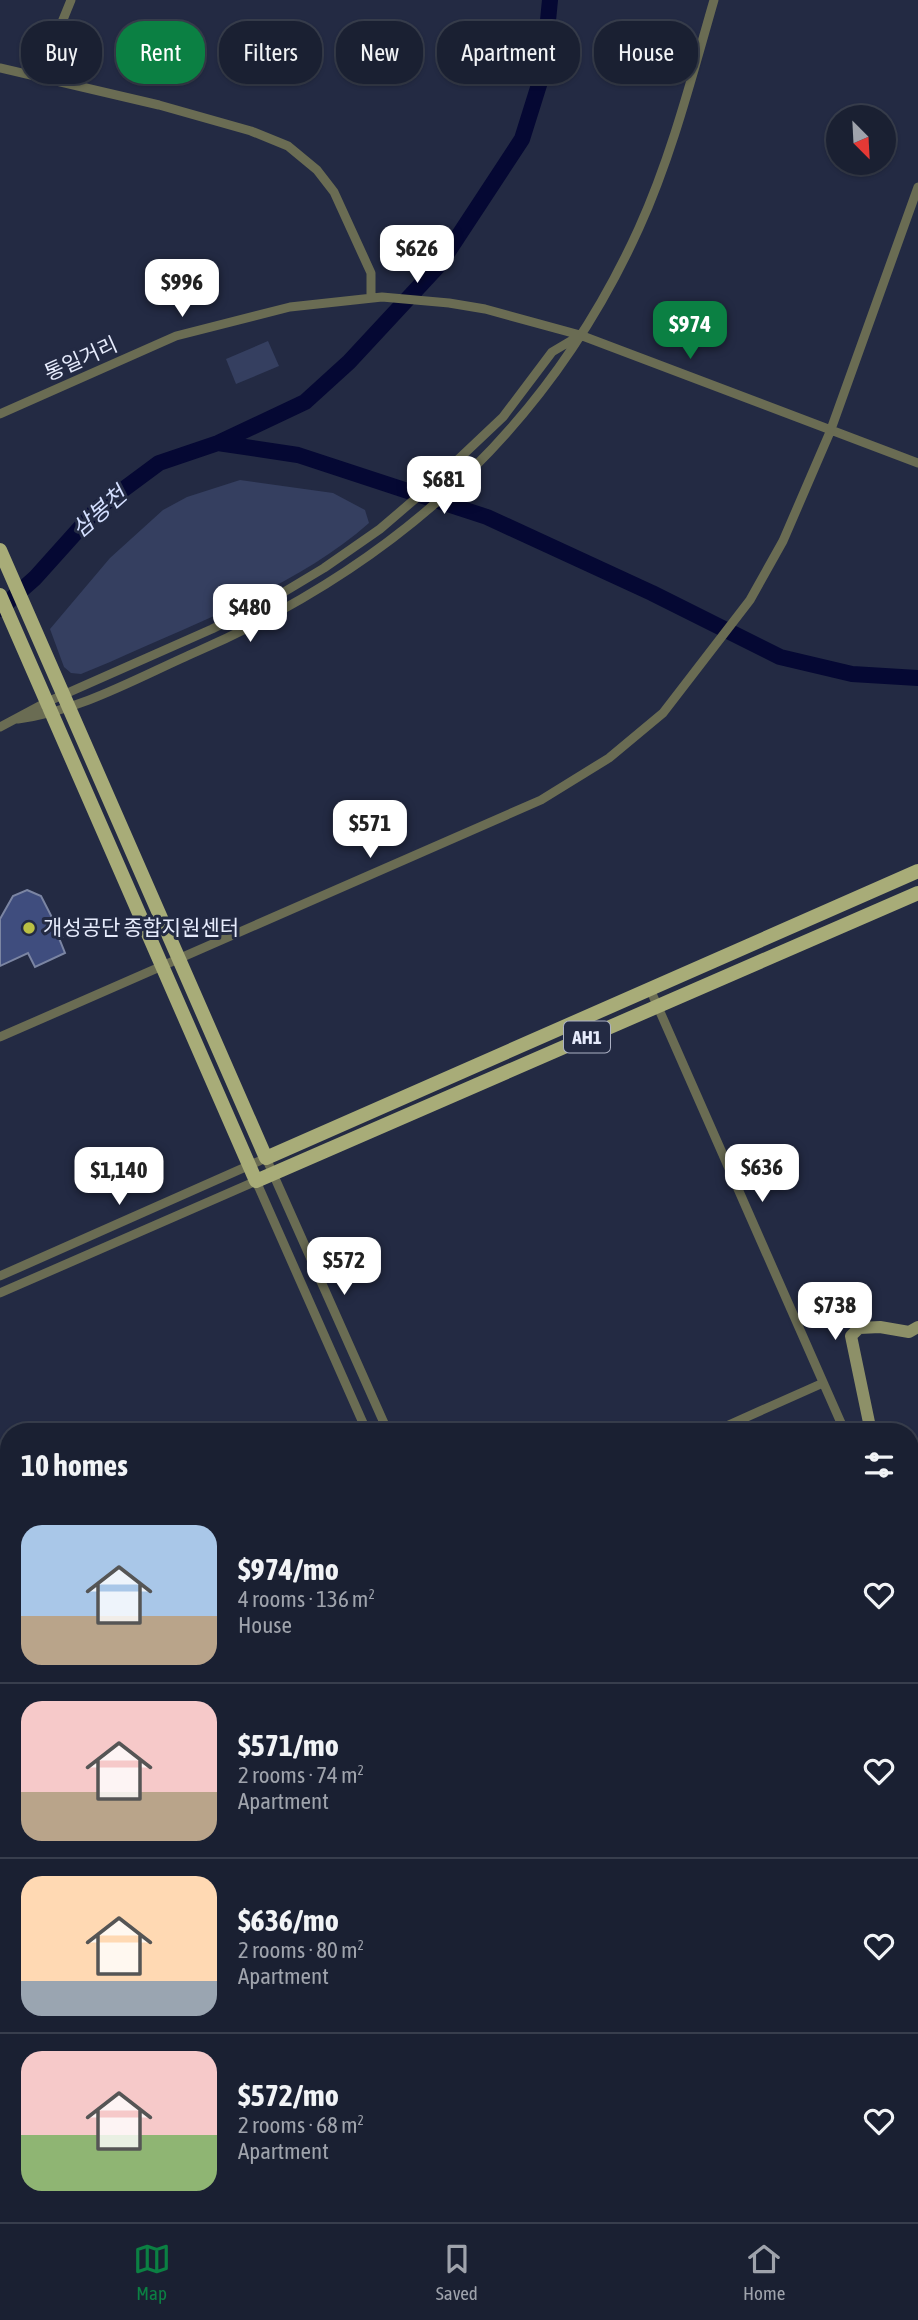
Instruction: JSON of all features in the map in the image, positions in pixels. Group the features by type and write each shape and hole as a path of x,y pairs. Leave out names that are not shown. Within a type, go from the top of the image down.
{"main road":[{"path":"0,550 266,1158"},
{"path":"0,595 256,1181"},
{"name":"AH1","path":"266,1158 918,871"},
{"name":"AH1","path":"256,1181 918,893"}],"street":[{"path":"62,21 71,0"},
{"path":"0,727 218,642 285,610 334,580 418,519 514,428 568,358 639,227 678,124 714,0"},
{"path":"0,68 21,73"},
{"path":"68,84 207,118 288,146 317,170 334,192 371,273 371,297"},
{"path":"0,1037 482,828 563,787 609,758 663,713 732,625 767,572 783,541 830,432 918,187"},
{"name":"통일거리","path":"0,414 176,336 289,307 382,297 485,309 580,335 830,432 918,463"},
{"path":"49,708 274,598 324,568 399,514 429,487 503,417 552,352 580,335"},
{"path":"650,989 841,1423"},
{"path":"0,1276 266,1158 384,1423"},
{"path":"0,1293 256,1181 363,1423"},
{"path":"868,1423 851,1336 859,1328 880,1327 909,1332 918,1327"},
{"path":"733,1423 823,1383"}],"shaded area":[{"path":"268,341 279,366 236,384 226,359"},
{"path":"240,480 333,493 365,510 369,523 310,566 245,602 81,674 71,673 64,667 50,629 110,558 163,510 187,497"}],"building":[{"name":"개성공단 종합지원센터","path":"27,890 41,896 62,937 59,938 65,953 35,967 28,953 0,966 0,919 13,896"}],"waterway":[{"name":"삼봉천","path":"0,609 35,578 97,509 159,463 218,443 305,402 349,362 440,264 522,139 543,72 550,0"},
{"path":"218,443 298,455 487,517 652,593 780,657 852,674 918,678"}],"place":[{"name":"개성공단 종합지원센터","path":"29,928"}]}
